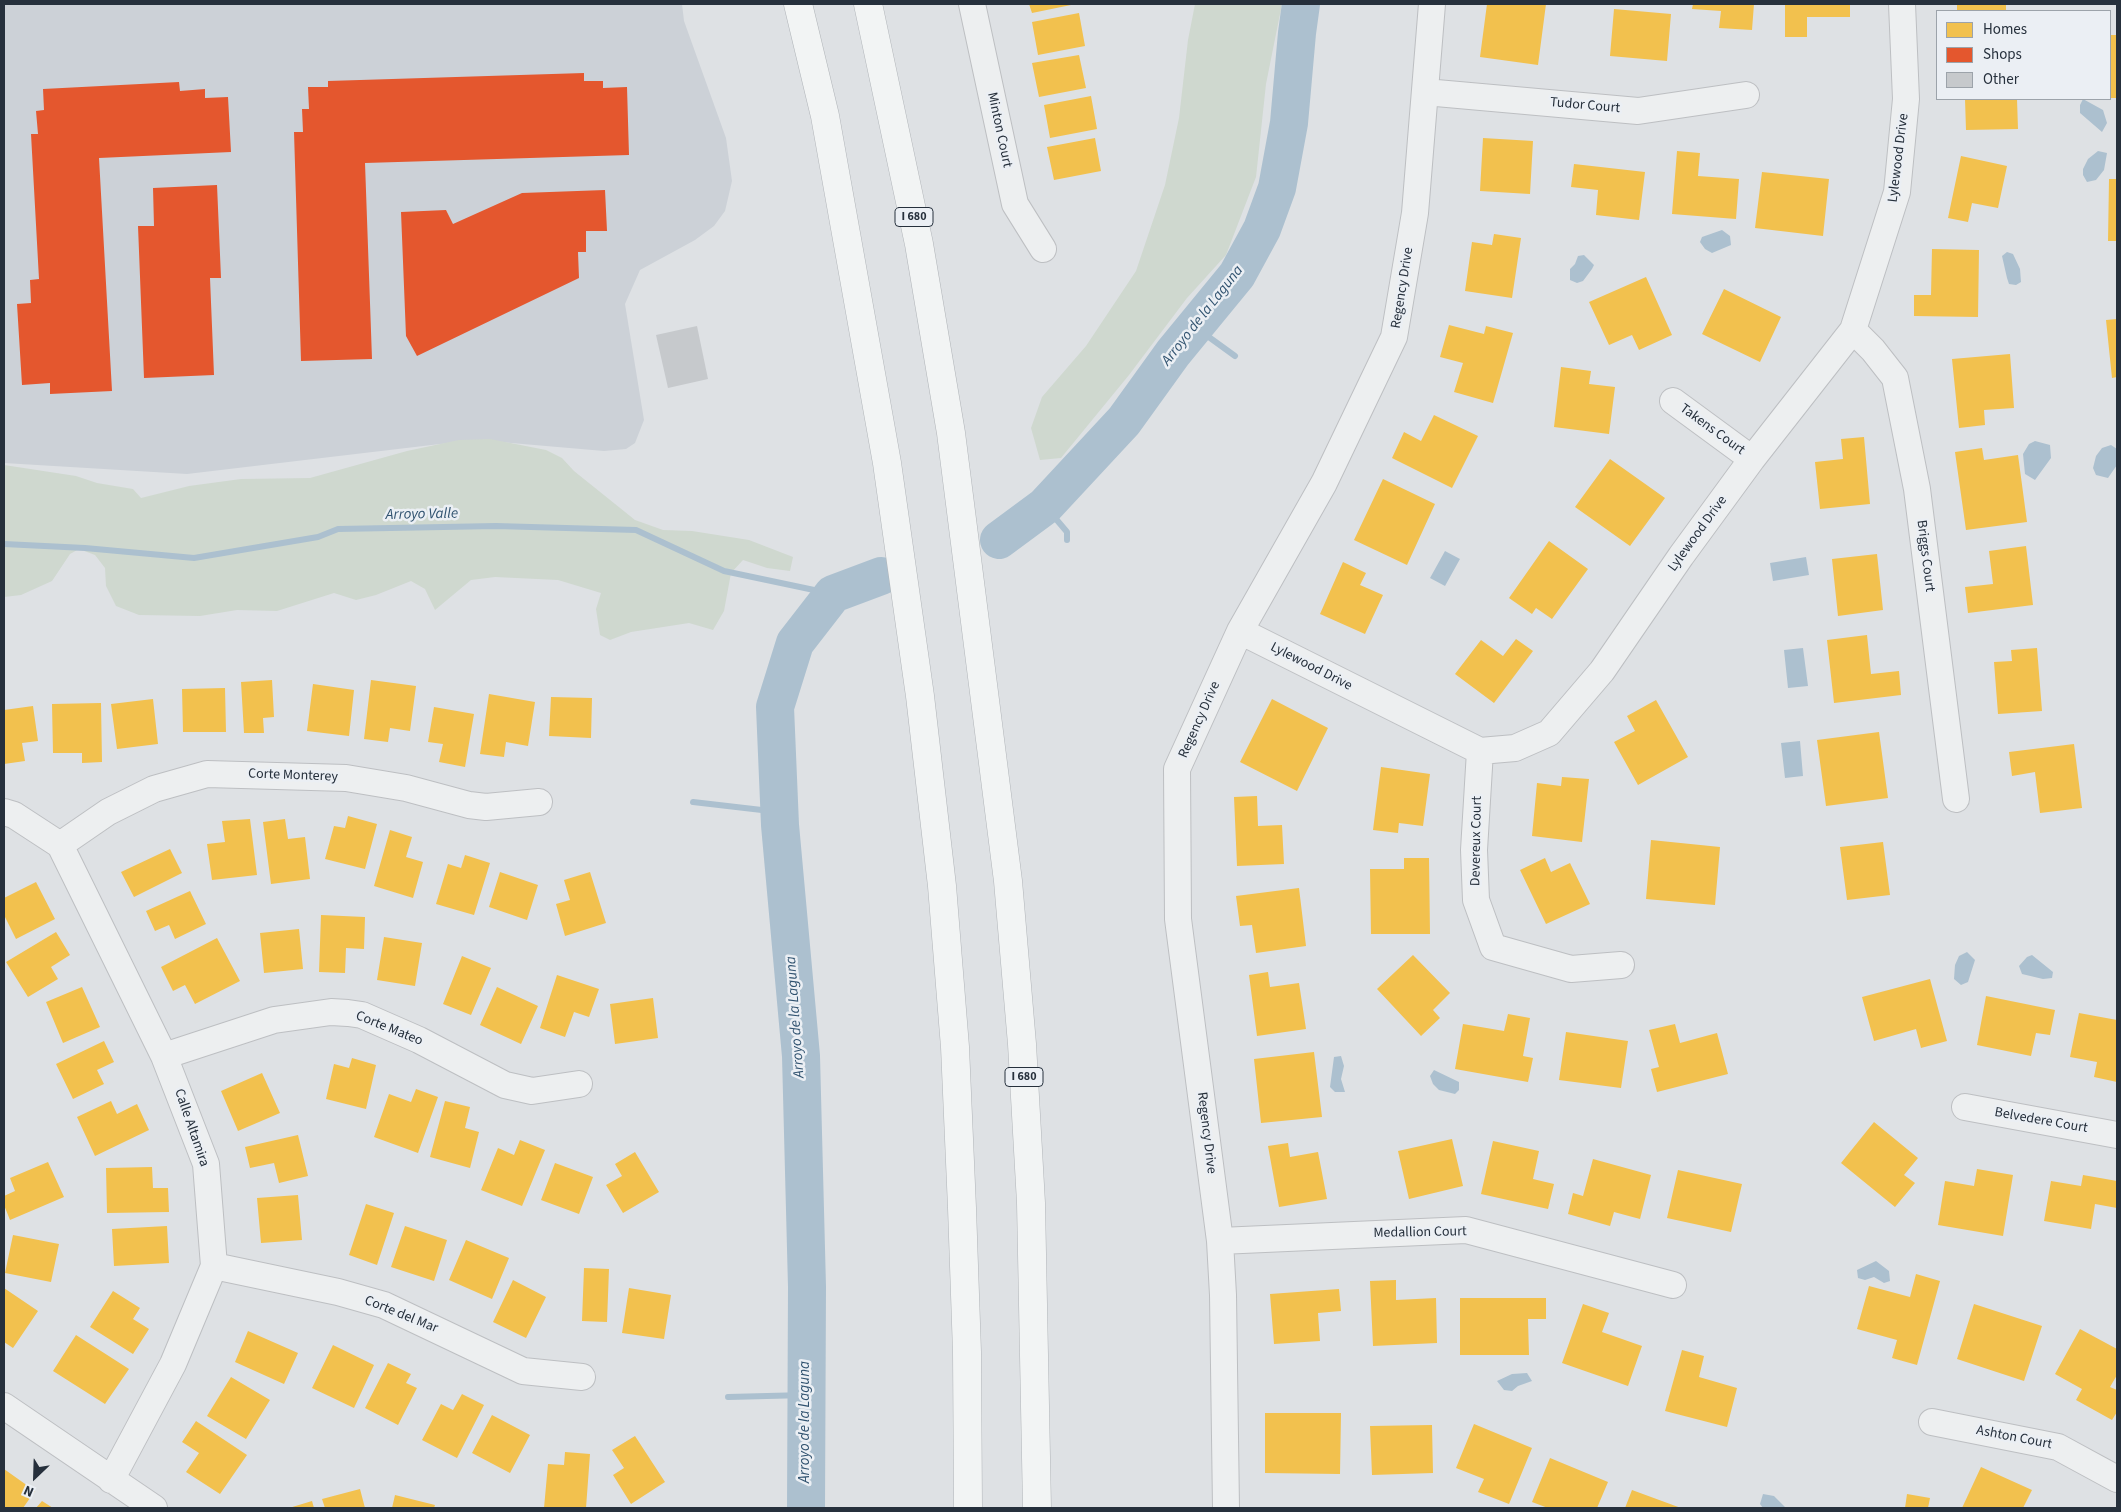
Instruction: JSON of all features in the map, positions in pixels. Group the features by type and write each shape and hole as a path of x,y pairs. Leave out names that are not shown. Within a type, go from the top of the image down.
{"highway":[{"path":"788,4 824,116"},
{"path":"798,4 824,116 856,279 887,463 920,696 942,886 955,1047 967,1352 968,1508"},
{"name":"I 680","path":"868,4 919,244 951,433 1008,881 1022,1044 1031,1203 1037,1508"}],"street":[{"name":"Minton Court","path":"972,4 1015,204 1043,248"},
{"name":"Regency Drive","path":"1226,1508 1223,1295 1220,1241 1178,919 1177,769 1240,631 1324,483 1394,337 1415,213 1432,4"},
{"name":"Lylewood Drive","path":"1240,631 1480,751 1515,748 1549,733 1602,671 1681,556 1752,458 1853,330 1897,192 1906,99 1902,4"},
{"name":"Tudor Court","path":"1424,92 1638,111 1746,95"},
{"name":"Briggs Court","path":"1853,330 1873,350 1895,378 1917,490 1956,799"},
{"name":"Takens Court","path":"1673,401 1752,458"},
{"name":"Devereux Court","path":"1480,751 1474,850 1476,900 1493,947 1571,969 1621,965"},
{"name":"Corte Monterey","path":"60,845 108,812 147,792 207,774 346,778 406,788 469,805 486,807 539,802"},
{"path":"4,812 14,815 60,845"},
{"name":"Calle Altamira","path":"60,845 164,1056 206,1164 214,1266 172,1364 111,1480"},
{"name":"Corte Mateo","path":"164,1056 274,1020 331,1012 348,1013 362,1015 419,1040 505,1085 532,1091 579,1084"},
{"name":"Belvedere Court","path":"1965,1107 2117,1135"},
{"name":"Medallion Court","path":"1220,1241 1466,1230 1673,1285"},
{"name":"Corte del Mar","path":"214,1266 338,1292 384,1305 523,1371 582,1377"},
{"path":"4,1406 154,1508"},
{"name":"Ashton Court","path":"1932,1422 2058,1447 2117,1479"}],"shaded area":[{"path":"4,4 682,4 684,21 726,138 732,181 725,211 714,226 695,240 640,270 625,304 644,420 635,443 626,449 604,451 488,441 440,444 187,474 4,463"},
{"path":"1195,4 1282,4 1266,84 1256,177 1226,255 1187,298 1129,375 1061,458 1040,460 1031,428 1042,397 1086,346 1136,271 1165,185 1179,118 1188,40"},
{"path":"490,439 546,450 562,458 574,471 635,520 663,530 692,531 749,540 793,557 790,571 767,568 743,560 731,573 724,611 713,630 689,623 631,632 610,640 600,635 596,609 601,593 558,580 495,577 471,580 435,610 425,589 411,581 376,595 356,600 334,593 277,611 237,610 200,616 139,615 116,606 106,586 105,568 95,555 79,549 70,554 52,581 21,595 4,597 4,465 76,476 97,483 133,489 141,498 189,486 241,479 310,478 407,451 459,440"}],"water":[{"path":"2082,100 2085,100 2103,110 2107,123 2102,132 2080,113 2080,105"},
{"path":"2098,151 2107,153 2104,170 2096,180 2087,182 2083,175 2083,169 2088,159"},
{"path":"1722,230 1730,236 1731,245 1712,253 1705,249 1700,242 1702,237"},
{"path":"2007,252 2013,254 2020,269 2021,282 2016,285 2009,284 2007,278 2002,256"},
{"path":"1584,255 1594,265 1583,281 1577,283 1570,280 1570,269 1575,264 1578,256"},
{"path":"2035,441 2050,445 2051,458 2035,480 2025,474 2023,454 2029,444"},
{"path":"2111,445 2117,449 2117,465 2108,478 2096,475 2093,468 2096,456 2102,448"},
{"path":"1445,551 1460,559 1445,586 1430,578"},
{"path":"1806,557 1809,575 1773,581 1770,563"},
{"path":"1803,648 1808,686 1788,688 1784,650"},
{"path":"1800,741 1803,776 1785,778 1781,743"},
{"path":"1967,952 1975,960 1968,982 1961,985 1954,979 1955,965 1959,956"},
{"path":"2032,955 2053,972 2052,978 2043,979 2022,974 2019,966 2027,957"},
{"path":"1341,1056 1344,1066 1341,1079 1345,1092 1335,1092 1330,1087 1334,1057"},
{"path":"1434,1070 1459,1082 1459,1090 1455,1094 1439,1090 1433,1084 1430,1076"},
{"path":"1876,1261 1889,1271 1890,1281 1884,1283 1874,1277 1865,1280 1858,1278 1857,1270"},
{"path":"1527,1373 1532,1381 1518,1386 1512,1391 1504,1390 1497,1381 1512,1374"},
{"path":"1763,1494 1774,1496 1786,1508 1763,1508 1760,1504"}],"building: Homes":[{"path":"1029,4 1071,4 1071,5 1032,13"},
{"path":"1487,4 1546,4 1538,65 1480,57"},
{"path":"1693,4 1754,4 1752,30 1719,28 1721,11 1692,9"},
{"path":"1785,4 1850,4 1850,17 1807,17 1807,37 1785,37"},
{"path":"1957,4 2006,4 2006,10 1957,10"},
{"path":"1614,9 1671,14 1667,61 1610,56"},
{"path":"1079,13 1085,46 1038,55 1032,22"},
{"path":"2111,35 2117,35 2117,98 2111,98"},
{"path":"1079,55 1086,88 1039,97 1032,63"},
{"path":"1091,96 1097,129 1050,138 1044,105"},
{"path":"1965,100 2017,100 2018,129 1966,130"},
{"path":"1095,138 1101,171 1054,180 1047,147"},
{"path":"1483,138 1533,141 1530,194 1480,191"},
{"path":"1677,151 1700,153 1698,176 1739,179 1736,219 1672,214"},
{"path":"1961,156 2007,166 1998,208 1972,203 1968,222 1948,218"},
{"path":"1574,164 1645,172 1639,220 1596,215 1598,190 1571,187"},
{"path":"1762,172 1829,179 1823,236 1755,228"},
{"path":"2109,179 2117,179 2117,241 2108,241"},
{"path":"1494,234 1521,238 1512,298 1465,291 1472,242 1492,245"},
{"path":"1932,249 1979,250 1978,317 1914,316 1914,295 1931,295"},
{"path":"1646,277 1672,335 1639,350 1632,335 1609,345 1589,302"},
{"path":"1724,289 1781,317 1760,362 1702,334"},
{"path":"2117,319 2117,377 2112,378 2106,320"},
{"path":"1449,325 1484,334 1486,326 1513,333 1493,403 1454,392 1463,363 1440,357"},
{"path":"2010,354 2014,408 1984,410 1985,425 1959,428 1952,359"},
{"path":"1561,367 1591,371 1589,384 1615,387 1609,434 1554,427"},
{"path":"1434,415 1478,436 1452,488 1392,458 1404,432 1421,441"},
{"path":"1864,437 1870,504 1820,509 1815,462 1843,459 1841,439"},
{"path":"1982,448 1984,460 2018,455 2027,522 1966,530 1955,452"},
{"path":"1610,459 1665,498 1630,546 1575,507"},
{"path":"1383,479 1435,504 1407,565 1354,540"},
{"path":"1549,541 1588,569 1552,619 1536,608 1532,614 1509,598"},
{"path":"2026,546 2033,605 1968,613 1965,587 1993,584 1989,551"},
{"path":"1877,554 1883,610 1838,616 1832,559"},
{"path":"1343,562 1366,573 1360,585 1383,595 1365,634 1320,614"},
{"path":"1867,635 1871,674 1899,671 1901,695 1834,703 1827,640"},
{"path":"1516,639 1533,651 1494,703 1455,674 1481,640 1503,656"},
{"path":"2037,648 2042,711 1998,714 1994,662 2012,661 2011,650"},
{"path":"272,680 274,717 263,718 264,733 244,733 241,682"},
{"path":"371,680 416,686 410,731 390,728 388,742 364,739"},
{"path":"313,684 354,690 349,736 307,731"},
{"path":"225,688 226,732 183,732 182,689"},
{"path":"489,694 535,702 528,746 506,742 504,757 480,754"},
{"path":"551,697 592,698 591,738 549,736"},
{"path":"153,699 158,744 117,749 111,704"},
{"path":"1272,699 1328,728 1297,791 1240,762"},
{"path":"1656,700 1688,757 1638,785 1614,742 1635,731 1627,716"},
{"path":"101,703 102,762 82,763 82,753 53,753 52,704"},
{"path":"33,706 38,741 22,743 25,761 4,764 4,710"},
{"path":"434,707 474,714 465,767 439,762 443,744 428,742"},
{"path":"1879,732 1888,798 1826,806 1817,740"},
{"path":"2074,744 2082,808 2040,813 2035,772 2012,776 2009,752"},
{"path":"1381,767 1430,774 1423,826 1399,823 1398,833 1373,830"},
{"path":"1562,777 1589,779 1582,842 1532,836 1537,783 1561,786"},
{"path":"1257,796 1258,826 1282,825 1284,864 1237,866 1234,797"},
{"path":"348,816 377,824 365,869 325,859 334,826 345,828"},
{"path":"250,819 257,875 212,880 207,844 225,842 222,821"},
{"path":"285,819 288,839 305,837 310,879 271,884 263,822"},
{"path":"390,830 412,837 406,857 423,862 413,898 374,886"},
{"path":"1651,840 1720,847 1715,905 1646,899"},
{"path":"1883,842 1890,895 1847,900 1840,847"},
{"path":"170,849 182,873 134,897 121,872"},
{"path":"465,855 490,863 474,915 436,904 448,864 461,868"},
{"path":"1404,858 1429,858 1430,934 1371,934 1370,869 1404,869"},
{"path":"1545,858 1551,872 1570,863 1590,904 1546,924 1520,870"},
{"path":"500,872 538,885 527,920 489,907"},
{"path":"590,872 606,923 565,936 556,904 570,900 564,880"},
{"path":"36,882 55,919 16,939 4,915 4,898"},
{"path":"1299,888 1306,946 1256,953 1252,925 1240,926 1236,896"},
{"path":"190,891 206,924 175,939 169,925 155,931 146,911"},
{"path":"321,915 365,917 364,949 346,948 345,973 319,972"},
{"path":"299,929 303,969 264,973 260,933"},
{"path":"56,932 70,955 51,967 58,979 28,997 6,962"},
{"path":"384,937 422,943 415,986 377,980"},
{"path":"217,938 240,981 195,1004 185,985 173,991 161,967"},
{"path":"1413,955 1450,993 1433,1010 1440,1018 1421,1036 1377,989"},
{"path":"462,956 491,968 471,1015 443,1004"},
{"path":"1268,972 1270,987 1299,983 1306,1029 1257,1036 1249,975"},
{"path":"557,975 599,989 589,1017 574,1012 565,1037 540,1028"},
{"path":"1930,979 1947,1041 1921,1048 1916,1029 1874,1041 1862,997"},
{"path":"82,987 100,1027 63,1043 46,1002"},
{"path":"497,987 538,1006 521,1044 480,1025"},
{"path":"1986,996 2055,1010 2050,1035 2036,1033 2031,1056 1977,1045"},
{"path":"653,998 658,1038 615,1044 610,1004"},
{"path":"2079,1013 2117,1020 2117,1082 2094,1077 2097,1062 2070,1057"},
{"path":"1508,1014 1530,1018 1523,1056 1533,1058 1528,1082 1455,1069 1463,1024 1504,1031"},
{"path":"1675,1024 1680,1043 1717,1033 1728,1074 1657,1092 1651,1069 1659,1067 1649,1030"},
{"path":"1566,1032 1628,1041 1621,1088 1559,1080"},
{"path":"104,1041 114,1062 97,1070 104,1084 73,1099 56,1064"},
{"path":"1314,1052 1322,1117 1261,1123 1254,1059"},
{"path":"352,1058 376,1065 366,1109 326,1099 334,1064 349,1068"},
{"path":"262,1073 280,1113 238,1131 221,1091"},
{"path":"416,1089 438,1097 418,1153 374,1137 389,1094 411,1102"},
{"path":"111,1101 117,1114 137,1104 149,1130 95,1156 77,1117"},
{"path":"445,1101 470,1107 465,1128 479,1132 470,1168 430,1157"},
{"path":"1874,1122 1918,1158 1904,1175 1915,1183 1895,1207 1841,1163"},
{"path":"298,1135 308,1176 279,1183 274,1163 250,1168 245,1147"},
{"path":"1452,1139 1463,1186 1409,1199 1398,1151"},
{"path":"520,1140 545,1150 522,1206 481,1190 498,1148 514,1155"},
{"path":"1493,1141 1539,1151 1533,1179 1554,1184 1548,1209 1481,1194"},
{"path":"1288,1143 1290,1157 1318,1152 1327,1199 1279,1207 1268,1146"},
{"path":"635,1152 659,1192 623,1213 606,1185 622,1176 615,1164"},
{"path":"1593,1159 1651,1175 1640,1219 1614,1212 1610,1226 1568,1214 1573,1193 1583,1196"},
{"path":"48,1162 64,1197 10,1220 4,1205 4,1196 15,1191 10,1178"},
{"path":"555,1163 593,1177 579,1214 541,1200"},
{"path":"152,1167 153,1188 168,1188 169,1212 107,1213 106,1168"},
{"path":"1977,1169 2013,1175 2003,1236 1938,1225 1945,1181 1974,1186"},
{"path":"1678,1170 1742,1184 1731,1232 1667,1218"},
{"path":"2083,1175 2117,1181 2117,1208 2095,1204 2091,1229 2044,1221 2051,1181 2081,1186"},
{"path":"298,1195 302,1240 261,1243 257,1198"},
{"path":"366,1204 394,1213 377,1265 349,1255"},
{"path":"167,1226 169,1263 114,1266 112,1229"},
{"path":"405,1226 447,1240 434,1281 391,1267"},
{"path":"13,1235 59,1244 51,1282 5,1273"},
{"path":"466,1240 509,1258 492,1299 449,1280"},
{"path":"584,1268 609,1269 607,1322 582,1321"},
{"path":"1916,1274 1940,1281 1917,1365 1892,1358 1897,1340 1857,1329 1869,1286 1910,1297"},
{"path":"513,1280 546,1297 526,1338 493,1322"},
{"path":"1396,1280 1396,1300 1436,1298 1437,1343 1373,1346 1370,1281"},
{"path":"4,1288 38,1311 13,1348 4,1342"},
{"path":"629,1288 671,1295 664,1339 622,1333"},
{"path":"1339,1289 1341,1311 1318,1313 1320,1341 1274,1344 1270,1294"},
{"path":"113,1291 140,1308 133,1319 149,1329 133,1354 90,1327"},
{"path":"1460,1298 1546,1298 1546,1319 1528,1319 1529,1355 1460,1355"},
{"path":"1583,1304 1609,1313 1602,1332 1642,1346 1628,1386 1562,1363"},
{"path":"1974,1304 2042,1326 2024,1381 1957,1359"},
{"path":"2080,1329 2117,1349 2117,1375 2110,1387 2117,1390 2117,1412 2112,1420 2076,1400 2082,1389 2055,1374"},
{"path":"248,1331 298,1353 284,1384 235,1362"},
{"path":"76,1335 129,1369 105,1404 53,1371"},
{"path":"333,1345 374,1365 354,1408 312,1388"},
{"path":"1682,1350 1704,1356 1699,1377 1737,1388 1727,1427 1665,1411"},
{"path":"388,1363 411,1374 406,1383 417,1388 398,1425 365,1408"},
{"path":"231,1377 270,1400 246,1439 207,1416"},
{"path":"462,1394 484,1405 457,1458 422,1440 441,1404 453,1410"},
{"path":"1265,1413 1341,1413 1340,1474 1265,1473"},
{"path":"492,1415 530,1435 510,1473 472,1453"},
{"path":"196,1421 247,1455 220,1494 186,1472 199,1453 182,1442"},
{"path":"1474,1424 1532,1448 1509,1504 1478,1492 1484,1479 1456,1468"},
{"path":"1432,1425 1433,1473 1372,1475 1370,1426"},
{"path":"635,1436 665,1482 631,1504 613,1475 624,1468 612,1450"},
{"path":"565,1452 590,1454 586,1508 544,1508 548,1464 564,1465"},
{"path":"1550,1458 1608,1482 1597,1508 1548,1508 1532,1502"},
{"path":"1981,1467 2032,1490 2023,1508 1962,1508"},
{"path":"4,1469 35,1491 23,1508 4,1508"},
{"path":"360,1489 365,1508 325,1508 322,1499"},
{"path":"1632,1490 1681,1508 1625,1508"},
{"path":"1907,1494 1930,1498 1928,1508 1905,1508"},
{"path":"395,1495 435,1505 434,1508 392,1508"},
{"path":"42,1501 53,1508 36,1508"},
{"path":"312,1501 314,1508 289,1508"}],"building: Shops":[{"path":"584,73 584,81 603,81 603,88 627,87 629,155 365,163 372,359 301,361 294,132 303,132 302,109 309,109 308,87 328,87 328,81"},
{"path":"179,82 180,91 205,89 205,98 228,97 231,152 99,158 112,391 50,394 50,383 22,385 17,304 31,303 30,280 39,279 31,134 38,134 36,111 44,110 43,89"},
{"path":"217,185 221,278 210,278 214,375 144,378 138,226 154,226 153,188"},
{"path":"605,190 607,231 586,231 586,252 578,252 579,278 417,356 406,336 401,212 446,210 453,224 522,193"}],"building: Other":[{"path":"697,326 708,379 668,388 656,335"}],"waterway":[{"name":"Arroyo de la Laguna","path":"999,540 1045,506 1124,421 1173,353 1237,275 1262,229 1277,188 1289,123 1301,4"},
{"path":"1195,327 1235,356"},
{"path":"1045,506 1067,532 1067,540"},
{"name":"Arroyo Valle","path":"4,544 85,548 194,558 318,537 338,529 496,526 636,530 724,571 833,594"},
{"name":"Arroyo de la Laguna","path":"806,1508 807,1287 801,1056 780,825 775,707 795,643 833,594 881,576"},
{"path":"693,802 779,812"},
{"path":"728,1397 806,1395"}]}
